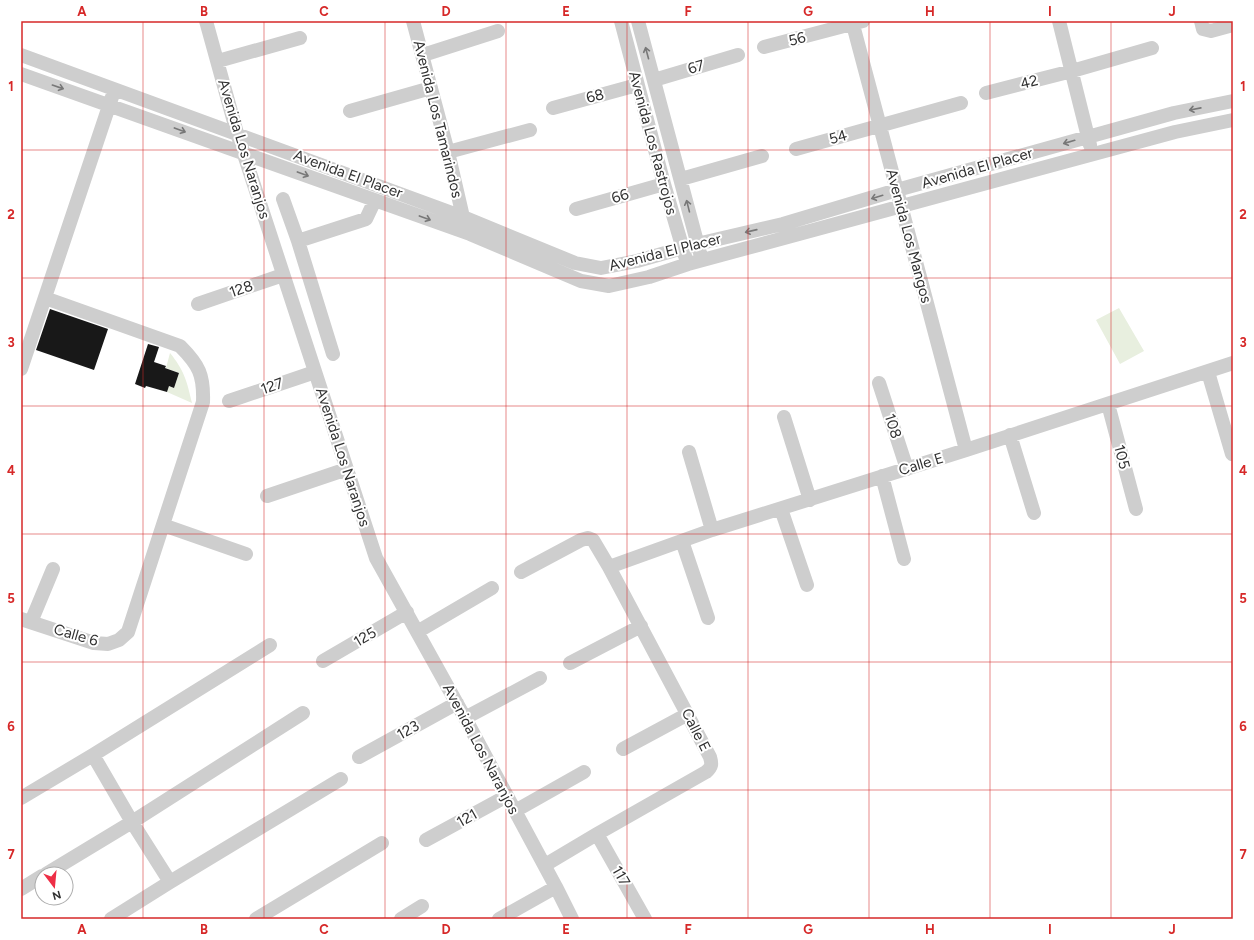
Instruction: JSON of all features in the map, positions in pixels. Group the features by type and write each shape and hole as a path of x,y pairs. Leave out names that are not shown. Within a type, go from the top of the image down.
{"street":[{"name":"Avenida Los Naranjos","path":"206,21 237,133 376,558 545,865 572,919"},
{"name":"Avenida Los Tamarindos","path":"413,21 448,152 463,217"},
{"name":"Avenida Los Rastrojos","path":"621,21 664,184 688,264"},
{"name":"Avenida Los Rastrojos","path":"638,21 702,261"},
{"path":"1059,21 1087,137 1094,155"},
{"name":"56","path":"764,47 856,22"},
{"name":"Avenida Los Mangos","path":"856,22 880,125 966,450"},
{"path":"1206,26 1233,25"},
{"path":"423,55 498,31"},
{"path":"218,61 300,38"},
{"name":"42","path":"986,93 1072,71 1152,48"},
{"name":"Avenida El Placer","path":"21,55 463,217 576,263 601,268 636,261 697,244 783,224 897,190 1174,113 1233,101"},
{"name":"67","path":"654,80 738,56"},
{"name":"Avenida El Placer","path":"21,74 470,234 581,281 609,286 649,277 688,264 902,207 1052,164 1094,155 1175,132 1233,120"},
{"name":"68","path":"553,108 637,85"},
{"path":"350,111 431,88"},
{"path":"21,369 115,89"},
{"name":"54","path":"796,149 961,103"},
{"path":"448,152 530,130"},
{"path":"681,179 762,156"},
{"name":"66","path":"576,209 664,184"},
{"path":"283,199 298,241 332,354"},
{"path":"298,241 366,219 376,200"},
{"name":"128","path":"198,304 283,274"},
{"path":"45,298 180,346 189,355 198,367 202,377 204,386 204,402 163,525 246,554"},
{"name":"Calle E","path":"609,567 712,530 966,450 1233,363"},
{"name":"127","path":"229,401 315,372"},
{"path":"1208,372 1232,454"},
{"name":"108","path":"879,383 906,469"},
{"name":"105","path":"1108,404 1136,510"},
{"path":"784,418 810,500"},
{"path":"1010,435 1034,513"},
{"path":"689,452 712,530"},
{"path":"267,496 347,469"},
{"path":"882,476 904,559"},
{"path":"781,509 807,585"},
{"name":"Calle 6","path":"26,620 94,643 108,644 119,640 128,632 163,525"},
{"name":"Calle E","path":"521,572 581,540 588,538 593,540 688,714 710,757 712,764 710,769 545,865"},
{"path":"682,541 708,618"},
{"path":"26,620 53,568"},
{"path":"418,632 492,588"},
{"name":"125","path":"323,661 407,612"},
{"path":"570,663 641,626"},
{"path":"21,798 270,645"},
{"path":"465,718 540,678"},
{"name":"123","path":"359,757 457,703"},
{"path":"59,866 132,822 303,713"},
{"path":"623,749 688,714"},
{"path":"93,755 132,822 170,882"},
{"path":"515,812 584,772"},
{"path":"111,919 341,779"},
{"name":"121","path":"426,840 507,796"},
{"name":"117","path":"597,834 645,919"},
{"path":"256,919 382,843"},
{"path":"21,889 34,881"},
{"path":"499,919 556,886"},
{"path":"401,919 422,906"}],"green space":[{"path":"1119,308 1144,351 1120,364 1096,320"},
{"path":"170,353 179,365 184,376 192,403 167,392 169,386 174,388 179,373 166,368"}],"building":[{"path":"50,309 108,329 94,370 36,350"},
{"path":"148,344 159,347 154,362 179,373 174,388 169,386 167,392 146,386 145,388 135,384"}]}
